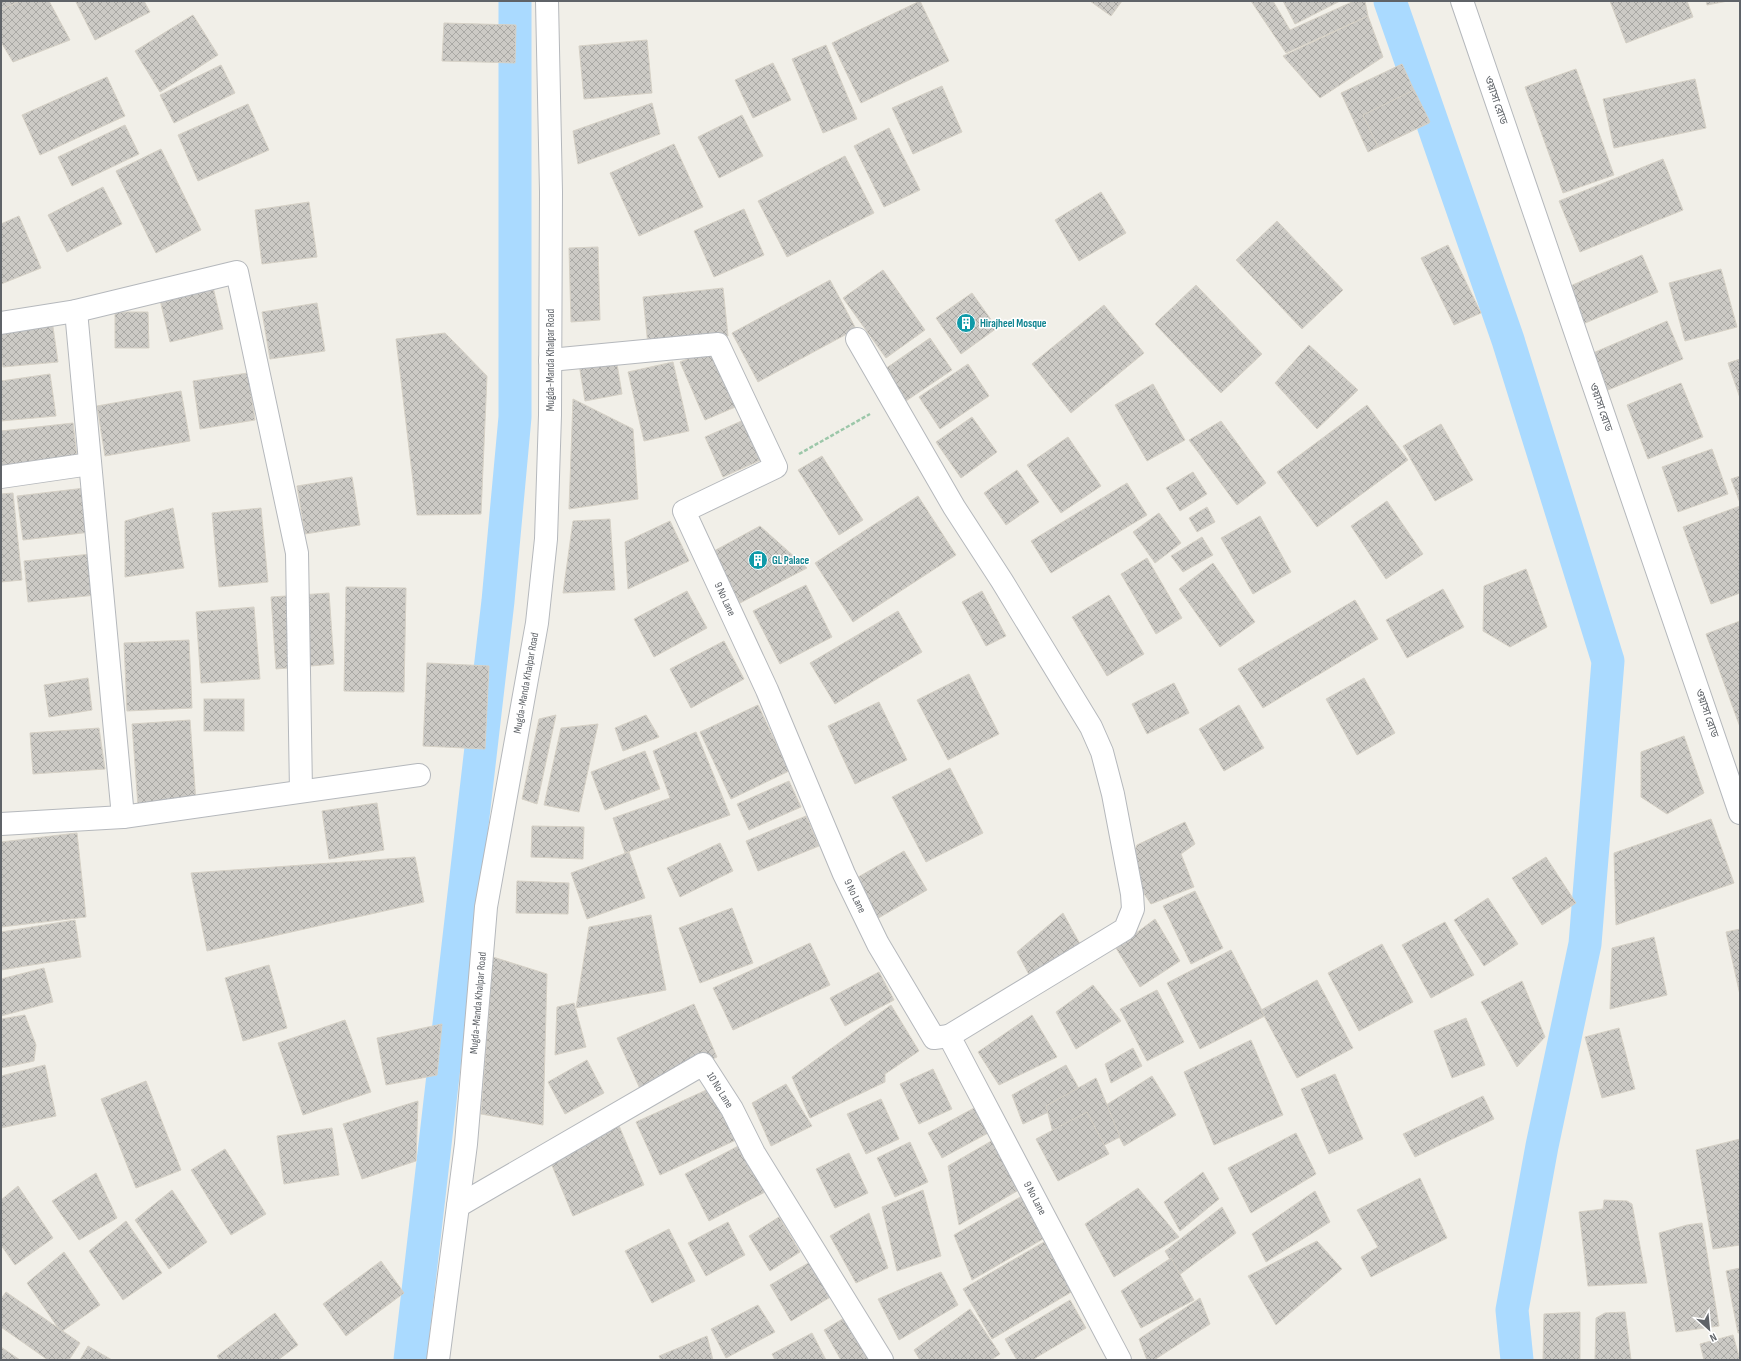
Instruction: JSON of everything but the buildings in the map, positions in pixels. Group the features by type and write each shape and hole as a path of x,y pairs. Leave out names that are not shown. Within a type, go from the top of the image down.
{"street":[{"name":"Mugda-Manda Khalpar Road","path":"438,1360 466,1144 486,908 537,623 546,531 550,415 551,192 546,1"},
{"name":"ওয়াসা রোড","path":"1462,1 1740,813"},
{"path":"1,324 76,310 237,272 297,553 301,791"},
{"path":"76,310 123,817"},
{"path":"857,339 954,507 1002,581 1091,727 1102,752 1113,794 1132,894 1133,909 1125,929 949,1036"},
{"path":"550,360 718,344 776,467"},
{"path":"1,477 90,464"},
{"name":"9 No Lane","path":"776,467 684,511 767,690 844,874 878,944 934,1038 949,1036 1120,1360"},
{"path":"1,822 123,817 419,774"},
{"name":"10 No Lane","path":"458,1206 703,1064 732,1109 754,1153 882,1360"}],"path":[{"path":"776,467 892,401"}],"waterway":[{"path":"410,1360 498,601 515,417 515,1"},
{"path":"1390,1 1508,340 1608,661 1585,944 1542,1146 1512,1310 1517,1360"}],"place":[{"name":"Hirajheel Mosque","path":"966,323"},
{"name":"GL Palace","path":"758,560"}]}
